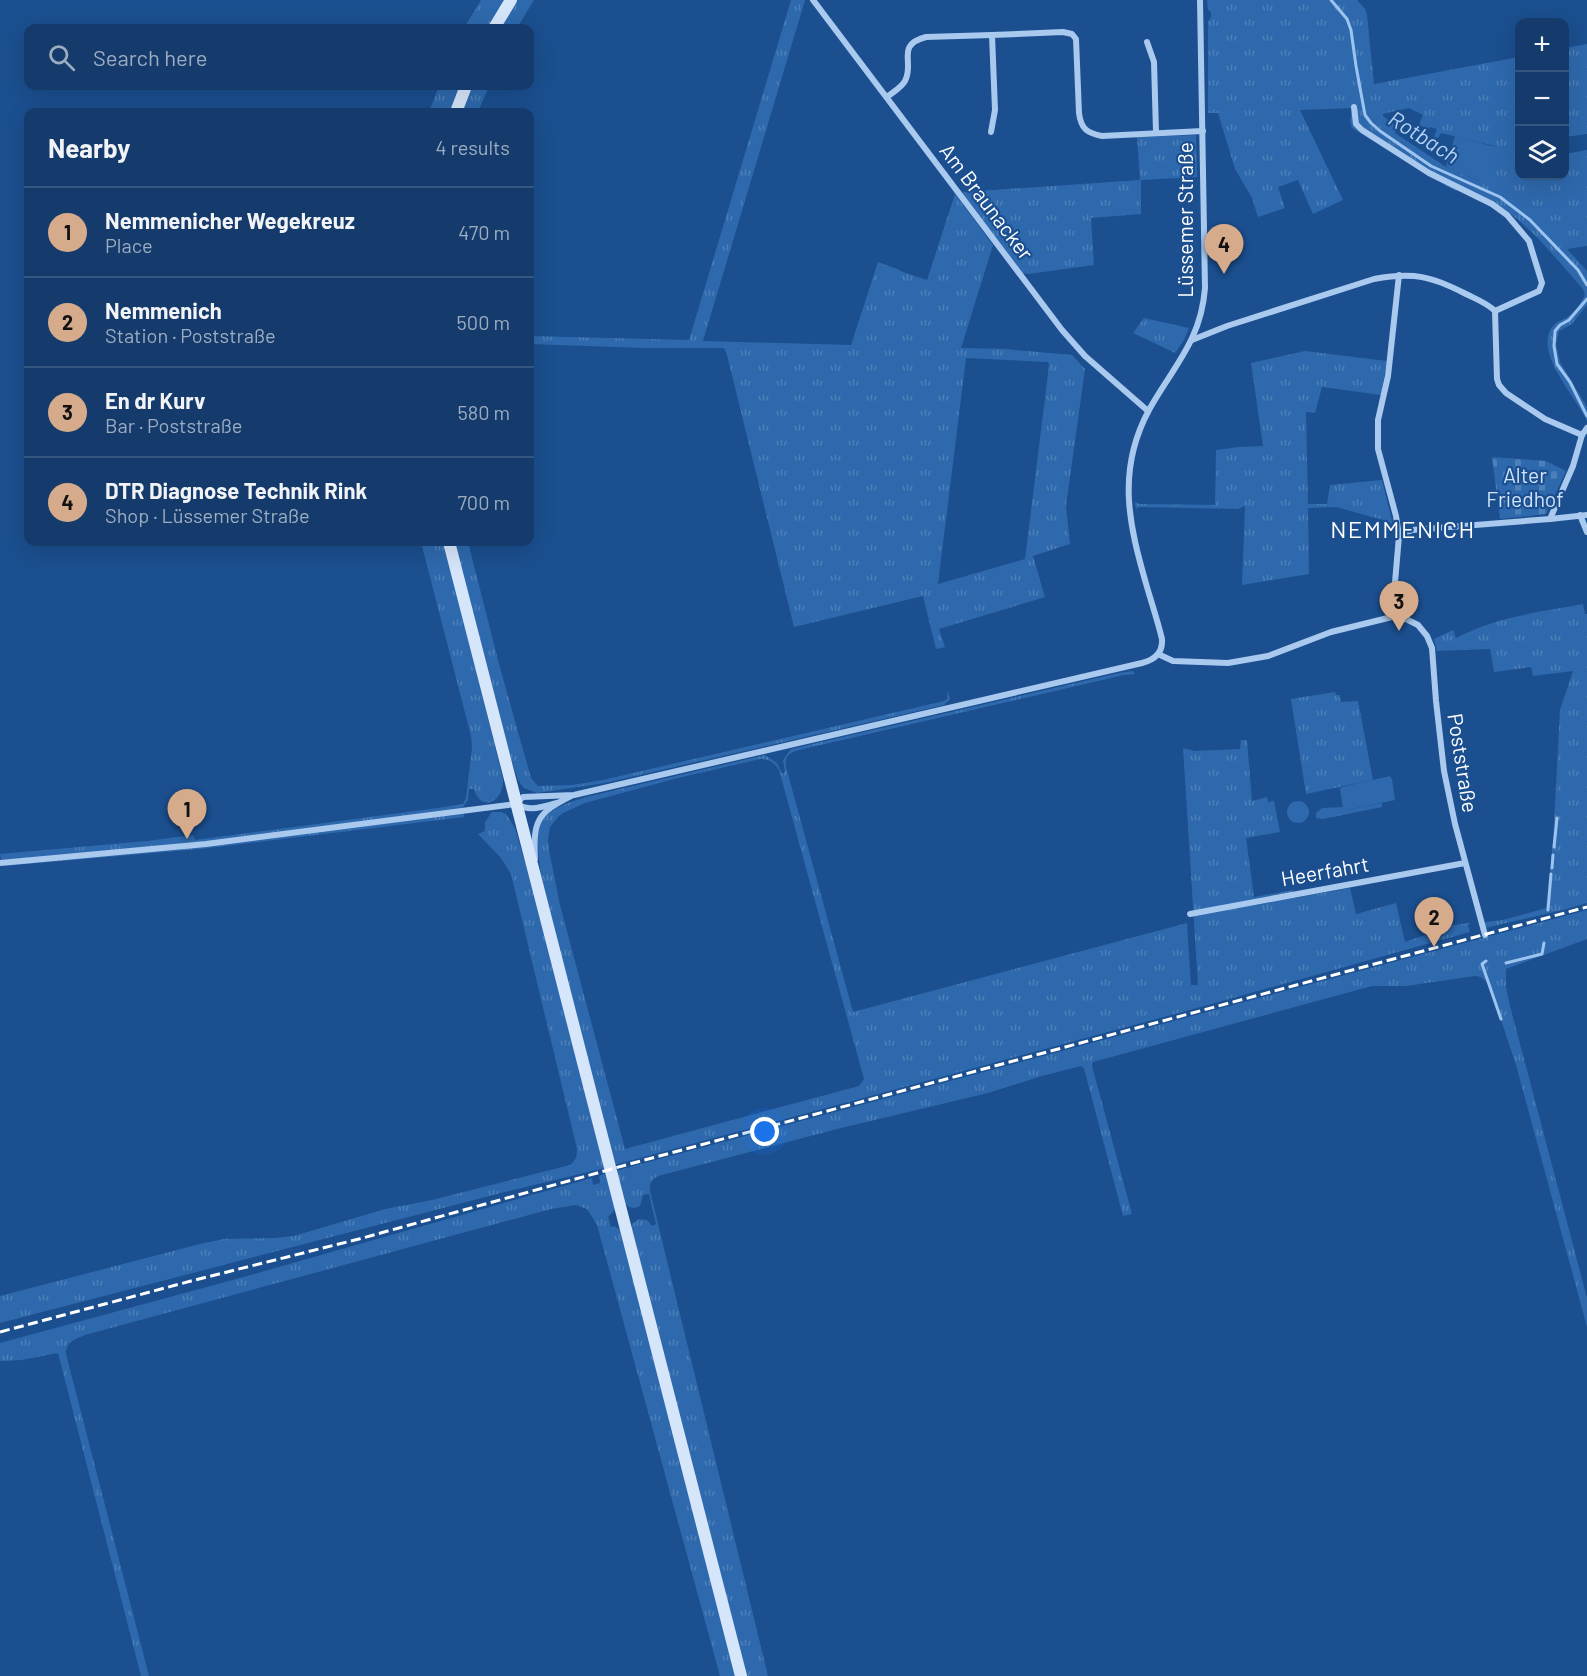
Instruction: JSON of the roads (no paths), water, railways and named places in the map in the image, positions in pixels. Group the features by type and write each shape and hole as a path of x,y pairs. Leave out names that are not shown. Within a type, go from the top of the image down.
{"street":[{"path":"496,24 511,0"},
{"name":"Am Braunacker","path":"813,0 1062,330 1085,356 1148,411"},
{"name":"Lüssemer Straße","path":"1158,654 1162,646 1162,639 1132,534 1128,484 1132,455 1148,411 1192,340 1200,318 1205,288 1200,0"},
{"path":"887,97 905,81 908,70 907,53 910,46 917,40 926,37 1063,32 1072,34 1077,42 1080,123 1092,134 1102,136 1203,130"},
{"path":"991,132 995,110 992,35"},
{"path":"1147,42 1154,62 1156,132"},
{"path":"458,108 464,90"},
{"path":"1354,108 1356,123 1366,133 1429,173 1497,207 1512,219 1529,241 1542,284 1539,291 1495,311"},
{"path":"1192,340 1227,326 1374,279 1399,275 1439,280 1495,311"},
{"path":"516,804 523,797 574,795 1142,663 1152,660 1158,654 1173,661 1228,663 1268,656 1331,632 1392,617 1399,536 1378,449 1378,420 1389,376 1399,275"},
{"path":"1495,311 1497,379 1501,388 1535,413 1582,435"},
{"path":"1550,519 1573,466 1582,435 1587,428"},
{"path":"1399,536 1412,530 1583,515 1587,532"},
{"path":"449,546 741,1676"},
{"name":"Poststraße","path":"1392,617 1403,618 1414,623 1425,633 1431,644 1442,755 1451,806 1485,935"},
{"path":"0,863 206,844 516,804 525,809 534,809 557,803 574,795"},
{"path":"536,883 535,829 544,813 557,803"},
{"name":"Heerfahrt","path":"1190,914 1465,863"}],"waterway":[{"name":"Rotbach","path":"1331,0 1347,19 1351,30 1365,115 1371,123 1431,166 1500,197 1530,220 1578,270 1587,285"},
{"path":"1587,299 1569,320 1555,331 1554,346 1557,364 1570,382 1587,416"},
{"path":"1554,847 1557,818"},
{"path":"1552,868 1553,855"},
{"path":"1548,910 1551,874"},
{"path":"1506,963 1542,954 1544,943"},
{"path":"1486,961 1482,964 1501,1019"}],"railway":[{"path":"0,1332 359,1239 1587,907"}],"place":[{"name":"DTR Diagnose Technik Rink","path":"1224,274"},
{"name":"En dr Kurv","path":"1399,631"},
{"name":"Nemmenicher Wegekreuz","path":"187,839"},
{"name":"Nemmenich","path":"1434,947"}],"district":[{"name":"NEMMENICH","path":"1403,530"}],"park label":[{"name":"Alter Friedhof","path":"1525,488"}]}
